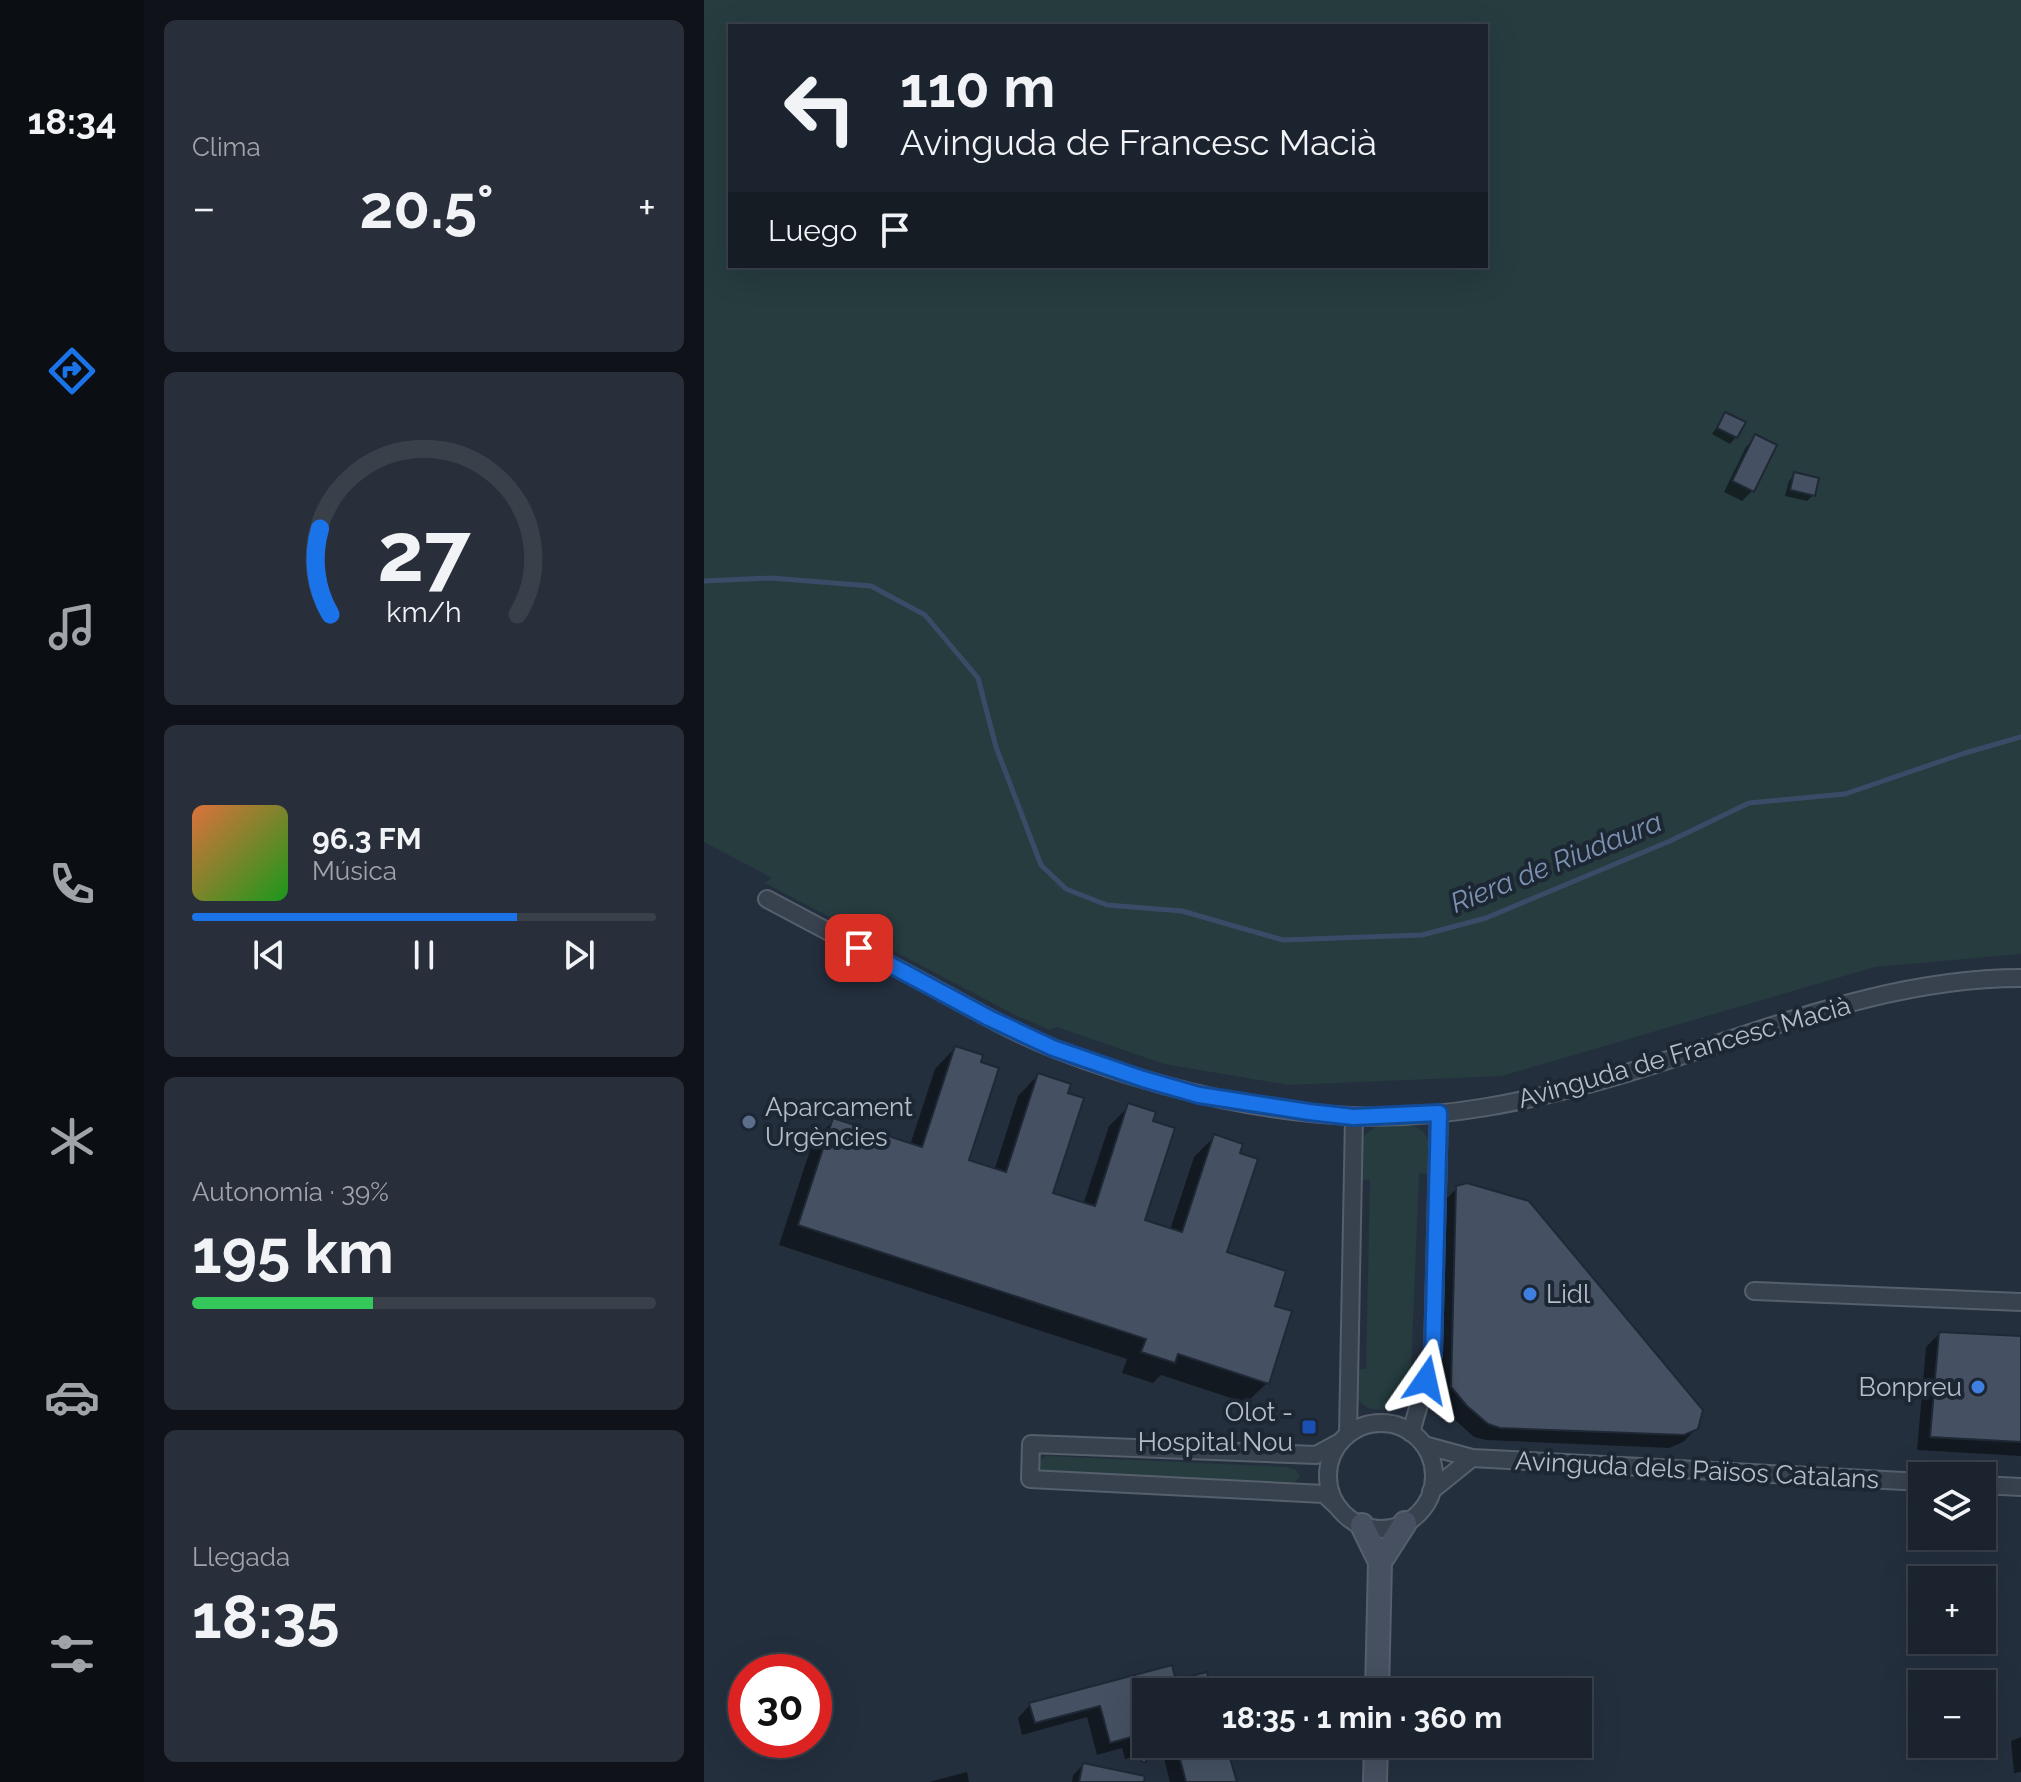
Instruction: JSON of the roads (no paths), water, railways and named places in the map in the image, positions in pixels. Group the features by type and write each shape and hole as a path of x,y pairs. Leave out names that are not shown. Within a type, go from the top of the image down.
{"street":[{"name":"Avinguda de Francesc Macià","path":"767,899 989,1018 1053,1048 1199,1095 1354,1117 1439,1113 1535,1099 1620,1076 1827,1008 1947,984 2021,978"},
{"path":"1418,1439 1433,1354 1439,1113"},
{"path":"1340,1509 1332,1497 1328,1468 1344,1438 1354,1117"},
{"path":"1754,1291 2021,1302"},
{"path":"1384,1423 1398,1426 1418,1439 1431,1459 1434,1475 1431,1491 1417,1515 1405,1523 1384,1529 1362,1525 1324,1494 1030,1479 1031,1444 1316,1455 1369,1424 1384,1423"},
{"name":"Avinguda dels Països Catalans","path":"1418,1439 1472,1458 1908,1481"},
{"path":"1431,1491 1472,1458"},
{"path":"1996,1486 2021,1487"},
{"path":"1380,1562 1405,1523"},
{"path":"1362,1525 1380,1562 1377,1678"},
{"path":"1375,1782 1376,1758"}],"waterway":[{"name":"Riera de Riudaura","path":"704,581 771,578 871,586 925,615 978,678 996,747 1041,865 1066,889 1107,905 1182,911 1283,940 1422,935 1486,918 1670,841 1749,803 1845,794 2021,737"}],"place":[{"name":"Aparcament Urgències","path":"749,1122"},
{"name":"Lidl","path":"1530,1294"},
{"name":"Bonpreu","path":"1978,1387"},
{"name":"Olot - Hospital Nou","path":"1309,1427"}]}
